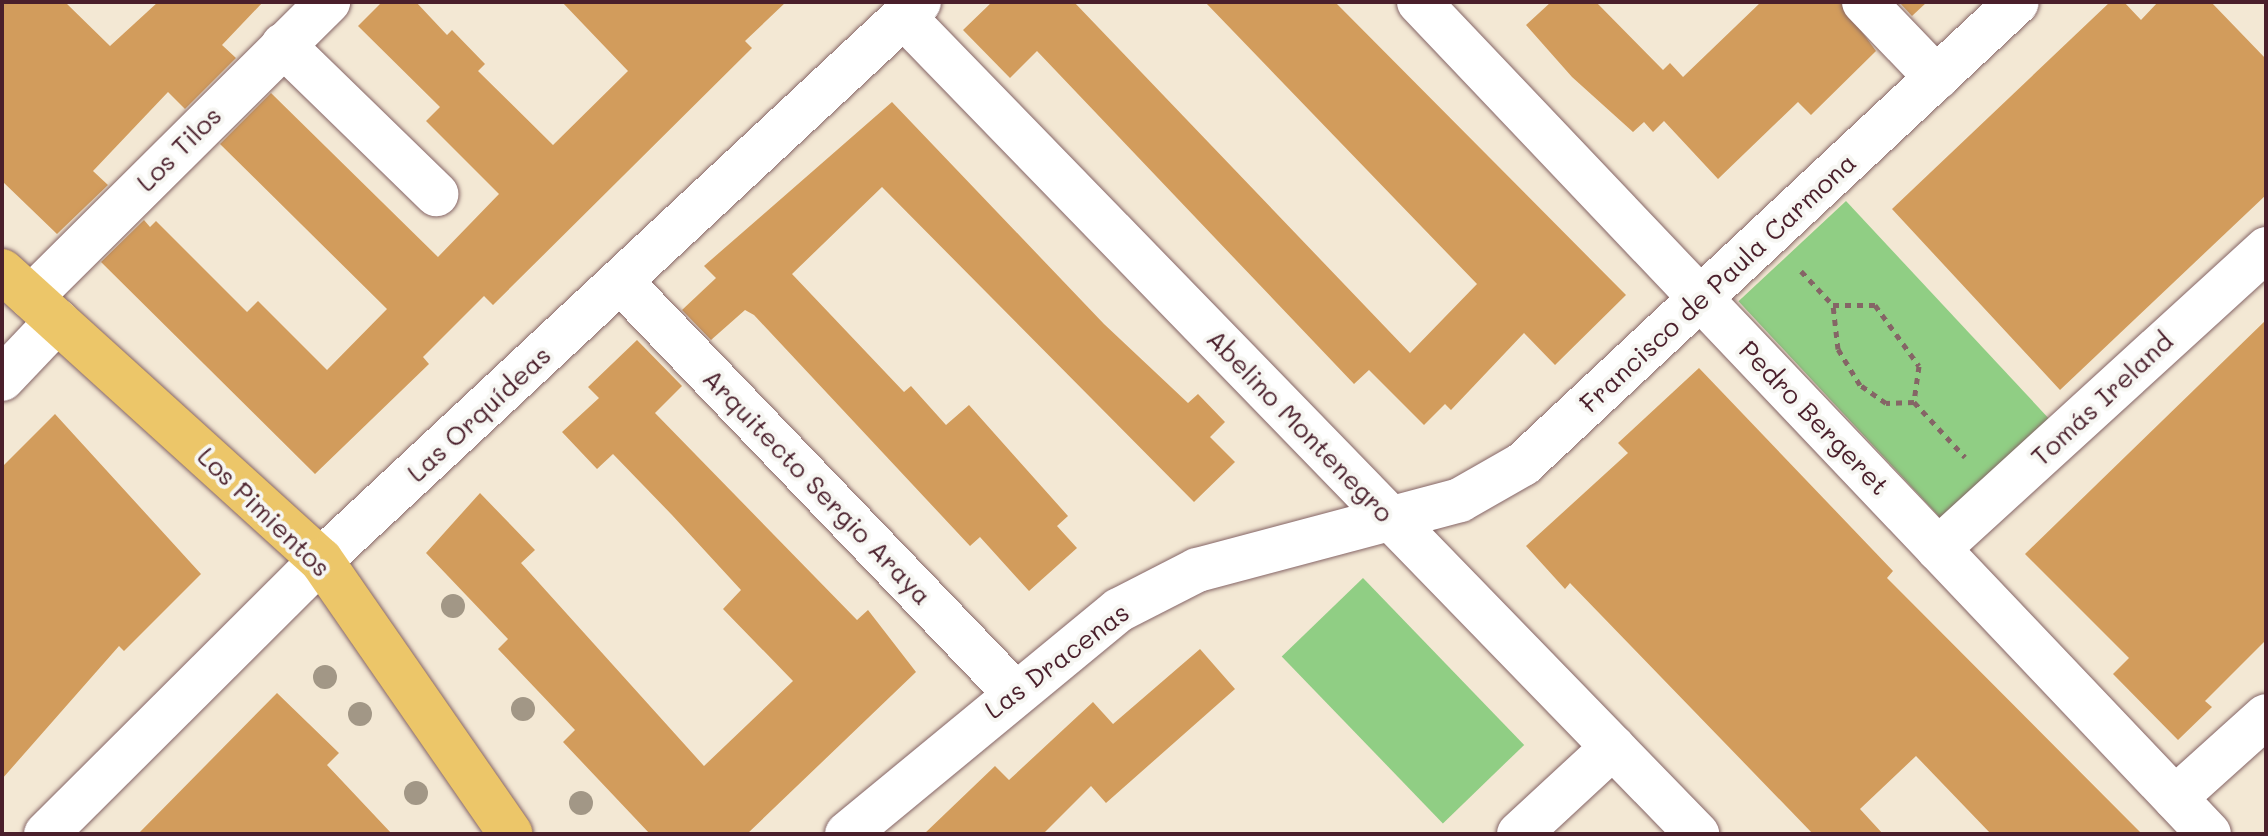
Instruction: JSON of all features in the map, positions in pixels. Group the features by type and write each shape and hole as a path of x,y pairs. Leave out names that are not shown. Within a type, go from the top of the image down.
{"main road":[{"name":"Los Pimientos","path":"30,297 321,560 509,833"}],"street":[{"name":"Los Tilos","path":"2,379 30,297 328,2"},
{"name":"Pedro Bergeret","path":"1419,2 2209,834"},
{"path":"1864,2 1937,78"},
{"name":"Francisco de Paula Carmona","path":"1392,521 1460,500 1523,464 1703,301 2017,2"},
{"name":"Las Orquídeas","path":"46,834 321,560 622,283 911,10"},
{"name":"Abelino Montenegro","path":"911,10 1392,521 1697,834"},
{"path":"283,45 436,194"},
{"name":"Tomás Ireland","path":"1938,549 2266,249"},
{"name":"Arquitecto Sergio Araya","path":"622,283 1013,691"},
{"name":"Las Dracenas","path":"847,834 1013,691 1119,610 1197,570 1392,521"},
{"path":"2175,798 2266,716"},
{"path":"1519,834 1613,747"}],"path":[{"path":"1914,402 1919,366 1875,305 1833,305 1838,349 1860,385 1886,403 1914,402 1998,495"}],"green space":[{"path":"1846,201 2050,420 1942,520 1738,301"},
{"path":"1363,578 1524,745 1443,823 1282,656"}],"building":[{"path":"2,2 65,2 110,46 158,2 263,2 222,45 236,58 185,109 168,92 93,171 108,185 57,234 2,181"},
{"path":"382,2 416,2 447,35 452,30 485,64 478,71 553,145 628,71 562,2 786,2 745,41 752,48 493,305 484,296 423,357 429,364 315,474 101,262 144,220 150,227 156,221 247,312 258,301 327,370 387,309 220,144 271,93 438,257 499,194 426,121 440,107 358,26"},
{"path":"992,2 1074,2 1410,353 1477,284 1205,2 1335,2 1626,295 1555,365 1524,333 1451,410 1445,404 1424,425 1369,370 1354,384 1037,51 1010,78 963,30"},
{"path":"1551,2 1596,2 1663,70 1670,63 1683,77 1761,2 1840,2 1876,51 1811,115 1798,102 1718,179 1664,121 1653,132 1644,122 1633,132 1572,77 1526,25"},
{"path":"1899,2 1927,2 1912,16"},
{"path":"2110,2 2124,2 2141,20 2158,2 2211,2 2266,59 2266,195 2060,390 1892,209"},
{"path":"892,102 1104,324 1188,403 1198,394 1225,422 1210,437 1235,462 1194,502 882,187 792,274 904,392 911,386 946,425 969,405 1068,516 1057,526 1077,548 1029,591 980,537 970,546 754,315 745,310 711,340 682,310 716,278 704,266"},
{"path":"2266,320 2266,640 2205,701 2212,707 2178,740 2113,674 2129,658 2025,554"},
{"path":"637,340 682,386 655,413 857,620 868,610 916,672 747,834 650,834 563,742 575,730 498,649 508,639 426,553 480,493 535,550 521,563 704,766 793,681 723,609 741,590 672,515 613,454 597,469 562,432 599,398 588,387"},
{"path":"1699,368 1893,571 1887,578 2142,834 1991,834 1916,756 1860,809 1883,834 1813,834 1570,583 1565,589 1526,546 1628,453 1618,443"},
{"path":"55,414 201,574 124,651 119,646 2,779 2,467"},
{"path":"1200,649 1235,689 1106,803 1091,786 1043,834 924,834 995,766 1009,780 1093,702 1113,724"},
{"path":"277,693 339,753 327,765 392,834 138,834"}]}
